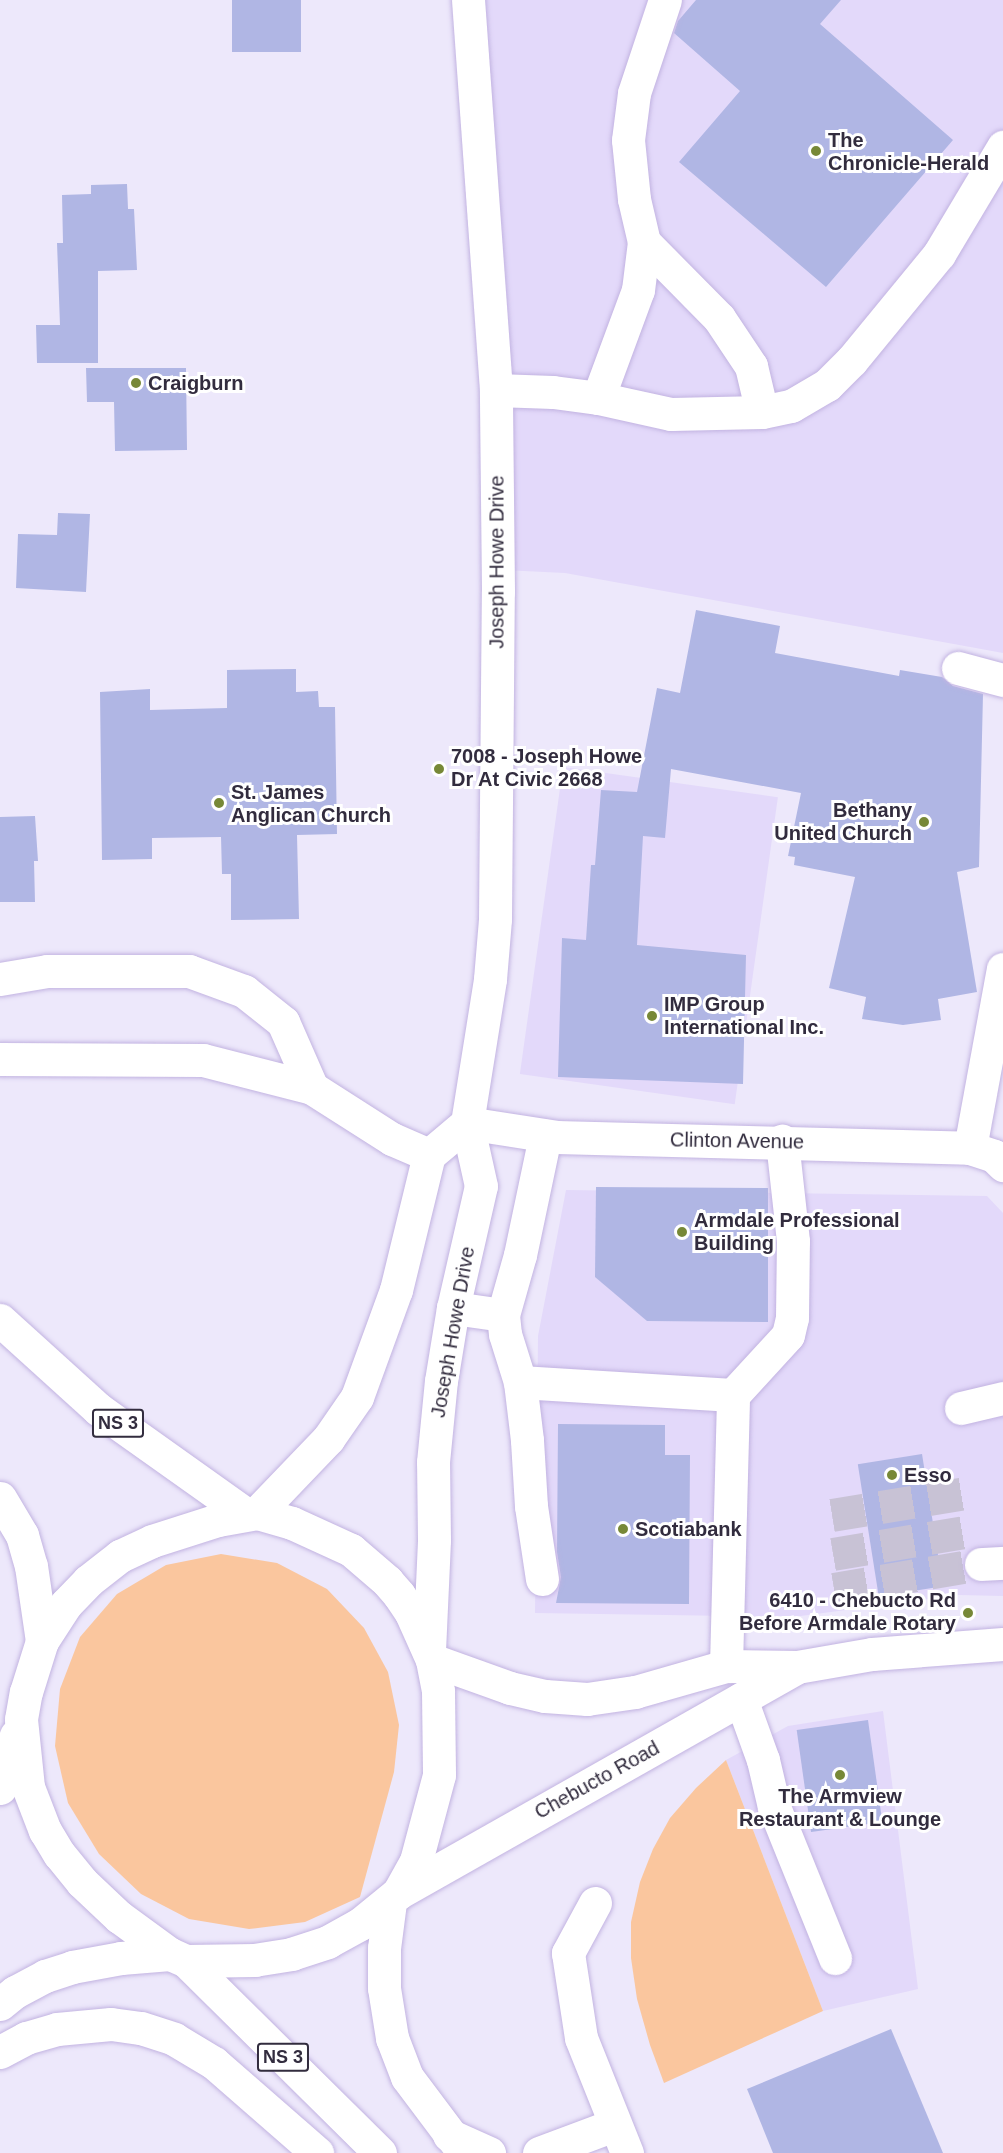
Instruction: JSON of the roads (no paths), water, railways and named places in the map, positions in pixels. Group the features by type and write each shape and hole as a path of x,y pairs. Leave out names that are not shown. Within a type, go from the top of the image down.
{"main road":[{"name":"Joseph Howe Drive","path":"431,1655 434,1540 433,1462 441,1381 453,1308 482,1186 467,1123 490,979 495,919 498,592 496,390 468,0"},
{"path":"598,398 638,290 644,242 634,199 628,140 634,93 665,0"},
{"path":"496,390 553,392 598,398 671,414 762,412 791,406 827,386 852,360 939,254 1003,147"},
{"path":"644,242 719,318 751,366 762,412"},
{"path":"958,668 1003,680"},
{"path":"970,1148 1003,969"},
{"path":"0,979 47,971 189,971 244,991 283,1022 312,1088"},
{"path":"0,1059 203,1060 312,1088 392,1138 429,1155"},
{"path":"252,1513 328,1439 357,1397 396,1290 429,1155 467,1123"},
{"name":"Clinton Avenue","path":"467,1123 545,1136 970,1148 994,1156 1003,1165"},
{"path":"542,1579 531,1506 520,1382 505,1334 503,1315 520,1255 545,1136"},
{"path":"726,1666 733,1395 788,1335 792,1318 793,1240 782,1141"},
{"path":"453,1308 503,1315"},
{"name":"NS 3","path":"0,1320 98,1409 252,1513"},
{"path":"520,1382 733,1395"},
{"path":"961,1408 1003,1398"},
{"path":"0,1498 22,1535 32,1566 42,1641"},
{"path":"0,1788 42,1641 66,1604 88,1581 120,1556 182,1529 252,1513 292,1523 351,1550 387,1581 399,1595 431,1655 439,1712 439,1775 416,1861 394,1897 384,1948 384,1988 392,2038 407,2077 456,2144 489,2153"},
{"name":"Chebucto Road","path":"431,1655 510,1688 545,1696 588,1699 625,1695 726,1666 797,1667 872,1654 1003,1644"},
{"name":"Chebucto Road","path":"0,2004 15,1992 45,1976 72,1967 121,1958 255,1960 292,1954 328,1942 360,1924 394,1897 797,1667"},
{"path":"741,1699 763,1760 774,1807 835,1958"},
{"path":"21,1719 28,1787 45,1831 55,1847 95,1895 119,1917 178,1958"},
{"path":"539,2153 620,2139 581,2038 568,1953 595,1903"},
{"name":"NS 3","path":"178,1958 380,2153"},
{"path":"0,2052 26,2038 57,2029 111,2024 141,2028 174,2039 214,2063 317,2153"}],"tunnel":[{"path":"832,1515 972,1492"},
{"path":"833,1554 977,1530"},
{"path":"834,1589 981,1564"}],"place":[{"name":"The Chronicle-Herald","path":"816,151"},
{"name":"Craigburn","path":"136,383"},
{"name":"7008 - Joseph Howe Dr At Civic 2668","path":"439,769"},
{"name":"St. James Anglican Church","path":"219,803"},
{"name":"Bethany United Church","path":"924,822"},
{"name":"IMP Group International Inc.","path":"652,1016"},
{"name":"Armdale Professional Building","path":"682,1232"},
{"name":"Esso","path":"892,1475"},
{"name":"Scotiabank","path":"623,1529"},
{"name":"6410 - Chebucto Rd Before Armdale Rotary","path":"968,1613"},
{"name":"The Armview Restaurant & Lounge","path":"840,1775"}]}
